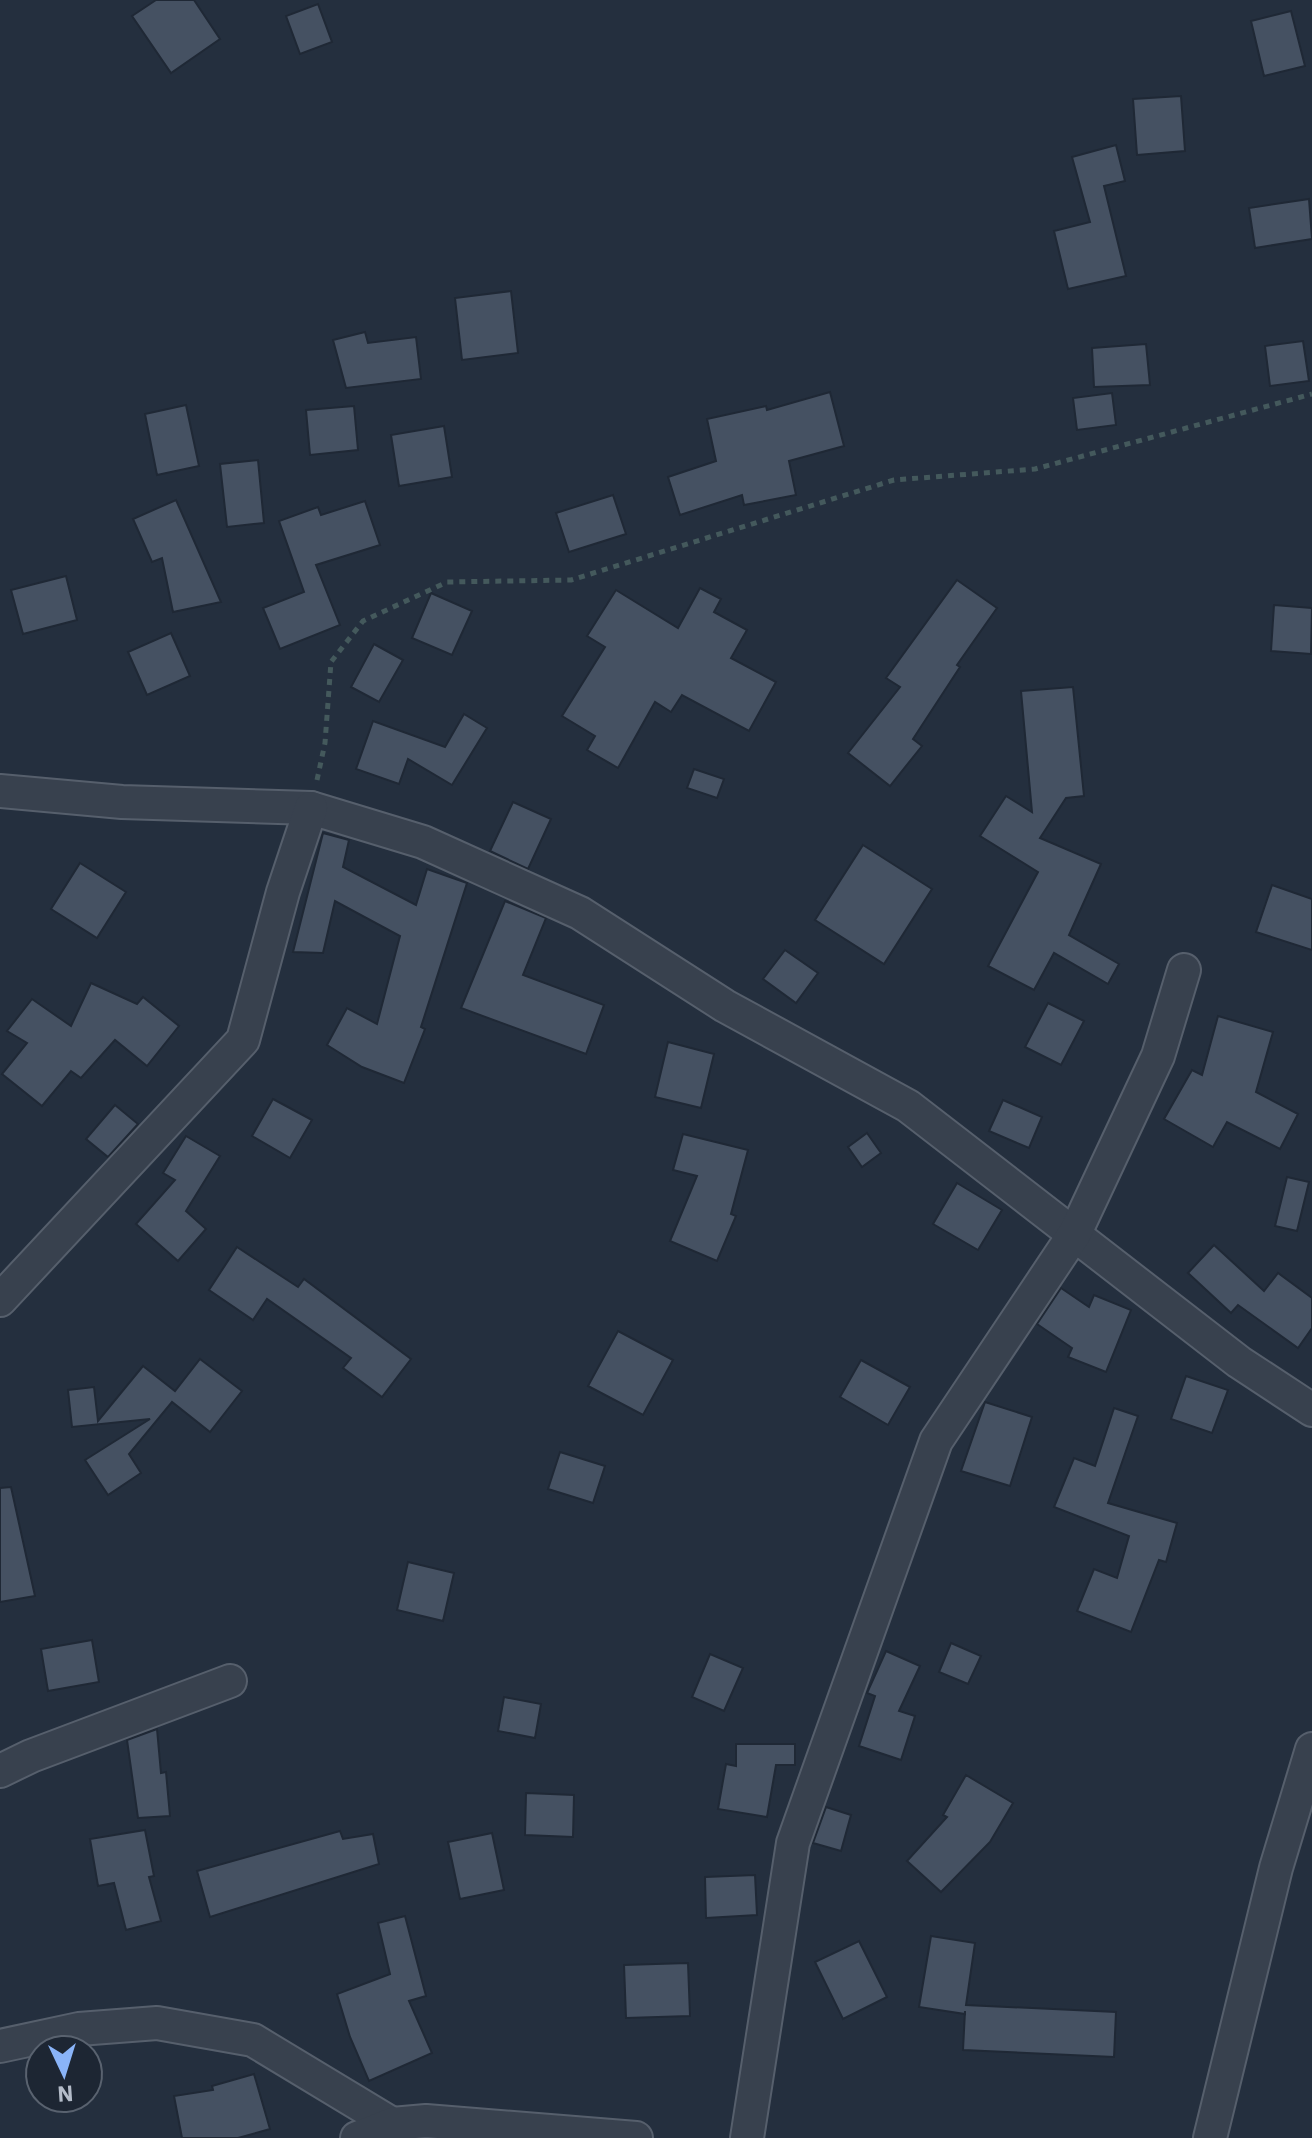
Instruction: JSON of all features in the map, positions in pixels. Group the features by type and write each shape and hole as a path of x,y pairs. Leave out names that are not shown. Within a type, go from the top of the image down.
{"street":[{"path":"0,791 122,802 311,808 423,842 580,913 725,1006 908,1106 1239,1362 1312,1410"},
{"path":"0,1300 243,1040 283,892 311,808"},
{"path":"747,2138 793,1843 936,1441 1075,1233 1158,1056 1184,970"},
{"path":"0,1771 31,1756 230,1681"},
{"path":"1210,2138 1276,1868 1312,1749"},
{"path":"0,2046 79,2029 157,2023 253,2040 392,2124"},
{"path":"357,2138 392,2124 426,2121 636,2138"}],"path":[{"path":"311,808 325,743 331,662 363,621 447,582 571,580 894,480 1035,469 1312,394"}],"building":[{"path":"156,0 194,0 220,39 171,73 132,16"},
{"path":"318,4 332,42 300,54 286,16"},
{"path":"1291,11 1305,66 1264,76 1251,21"},
{"path":"1181,96 1185,151 1137,155 1133,99"},
{"path":"1116,145 1125,181 1104,186 1126,276 1068,289 1054,231 1090,222 1072,157"},
{"path":"1309,199 1312,239 1255,248 1249,208"},
{"path":"511,291 518,353 462,360 455,298"},
{"path":"365,332 368,343 416,337 421,379 346,388 333,340"},
{"path":"1303,341 1309,381 1270,386 1265,346"},
{"path":"1146,344 1150,385 1094,387 1092,348"},
{"path":"830,392 844,446 789,461 796,495 744,505 742,495 680,515 668,477 716,461 707,419 766,406 767,410"},
{"path":"1112,393 1116,425 1077,430 1073,398"},
{"path":"186,405 199,466 157,475 145,414"},
{"path":"354,406 358,450 310,455 306,410"},
{"path":"444,426 452,477 399,486 391,435"},
{"path":"258,460 264,523 227,527 220,464"},
{"path":"613,495 626,534 569,552 556,513"},
{"path":"176,500 221,602 173,612 162,558 152,562 133,519"},
{"path":"365,501 380,545 316,565 340,625 280,649 263,608 304,592 279,521 318,507 321,515"},
{"path":"66,576 77,620 23,634 11,590"},
{"path":"957,580 997,608 957,665 960,667 913,739 922,746 890,786 848,753 900,687 886,678"},
{"path":"700,588 721,599 714,612 747,630 731,658 776,682 749,731 682,695 671,712 655,702 618,768 587,750 595,736 562,716 605,647 587,636 616,590 678,628"},
{"path":"431,593 472,611 452,655 412,638"},
{"path":"1274,605 1312,608 1311,654 1271,651"},
{"path":"171,633 190,676 147,695 128,652"},
{"path":"374,644 403,660 379,702 351,687"},
{"path":"1073,687 1084,796 1066,798 1040,838 1101,864 1069,935 1119,964 1108,984 1054,953 1034,990 988,966 1038,872 980,836 1006,796 1032,812 1021,691"},
{"path":"464,714 487,728 452,785 408,759 399,784 356,769 373,721 445,747"},
{"path":"694,769 724,779 717,798 687,788"},
{"path":"513,802 551,819 528,869 490,851"},
{"path":"323,833 349,840 343,867 416,905 427,869 467,883 421,1027 425,1029 404,1083 362,1067 327,1045 347,1008 377,1024 400,936 335,901 323,953 293,952"},
{"path":"863,845 932,889 884,964 815,920"},
{"path":"80,863 126,892 97,938 51,909"},
{"path":"1272,885 1312,899 1312,950 1256,932"},
{"path":"505,901 546,918 523,975 604,1005 586,1054 461,1008"},
{"path":"785,950 818,973 796,1003 763,979"},
{"path":"91,983 137,1004 143,997 179,1026 147,1066 115,1040 81,1078 71,1071 42,1106 2,1074 27,1043 7,1031 32,999 71,1026"},
{"path":"1048,1003 1084,1021 1061,1065 1025,1047"},
{"path":"1218,1016 1273,1032 1256,1092 1298,1114 1280,1149 1227,1122 1213,1147 1164,1119 1192,1070 1202,1075"},
{"path":"668,1042 714,1054 701,1108 655,1097"},
{"path":"273,1099 312,1120 290,1158 252,1136"},
{"path":"1003,1100 1042,1117 1029,1148 989,1131"},
{"path":"115,1105 138,1124 108,1157 86,1139"},
{"path":"867,1133 881,1153 862,1167 848,1147"},
{"path":"683,1134 748,1150 731,1214 736,1216 717,1261 670,1241 697,1176 673,1170"},
{"path":"186,1136 220,1156 186,1211 206,1229 178,1261 136,1224 175,1180 163,1173"},
{"path":"1287,1177 1309,1182 1297,1231 1275,1226"},
{"path":"957,1183 1002,1210 978,1250 933,1224"},
{"path":"1214,1245 1264,1291 1278,1273 1312,1298 1312,1328 1298,1348 1238,1305 1231,1313 1188,1273"},
{"path":"237,1247 298,1287 304,1279 411,1359 382,1397 343,1368 351,1358 267,1299 253,1320 209,1290"},
{"path":"1061,1288 1089,1307 1094,1295 1131,1310 1106,1372 1068,1357 1072,1348 1037,1324"},
{"path":"618,1331 673,1360 643,1415 588,1386"},
{"path":"200,1359 242,1391 210,1432 172,1402 129,1454 141,1473 108,1495 85,1460 150,1419 72,1427 68,1390 94,1387 98,1421 143,1366 175,1391"},
{"path":"861,1360 910,1387 888,1425 840,1397"},
{"path":"1186,1376 1228,1390 1212,1433 1171,1419"},
{"path":"985,1402 1032,1417 1010,1486 961,1471"},
{"path":"1114,1408 1138,1416 1108,1503 1177,1523 1166,1562 1159,1560 1131,1632 1077,1611 1094,1569 1117,1578 1129,1536 1054,1507 1074,1458 1095,1466"},
{"path":"560,1452 605,1466 593,1503 548,1489"},
{"path":"11,1487 35,1596 0,1602 0,1488"},
{"path":"408,1562 454,1573 443,1621 397,1610"},
{"path":"92,1640 99,1682 48,1691 41,1649"},
{"path":"951,1643 981,1656 968,1684 939,1672"},
{"path":"886,1651 920,1666 899,1711 915,1716 901,1760 859,1746 875,1696 867,1693"},
{"path":"710,1654 743,1668 724,1711 692,1697"},
{"path":"504,1697 541,1704 535,1738 498,1731"},
{"path":"157,1729 161,1773 166,1772 170,1816 138,1818 127,1740"},
{"path":"736,1744 795,1744 795,1765 776,1765 767,1817 718,1809 726,1764 736,1766"},
{"path":"966,1775 1013,1803 990,1842 941,1892 907,1861 947,1817 943,1815"},
{"path":"526,1793 574,1795 573,1837 525,1835"},
{"path":"826,1807 851,1815 841,1851 813,1843"},
{"path":"145,1830 154,1876 149,1877 161,1921 126,1930 114,1883 98,1886 90,1839"},
{"path":"340,1831 343,1839 373,1834 379,1864 210,1917 197,1871"},
{"path":"492,1833 504,1890 460,1899 448,1842"},
{"path":"755,1875 757,1915 706,1918 705,1877"},
{"path":"405,1916 426,1996 409,2001 432,2053 369,2081 350,2037 337,1994 390,1974 378,1923"},
{"path":"931,1936 975,1943 966,2005 1116,2012 1114,2057 963,2050 965,2014 919,2007"},
{"path":"859,1941 887,1997 843,2019 815,1962"},
{"path":"688,1963 690,2016 626,2018 624,1965"},
{"path":"254,2074 270,2129 238,2138 182,2138 174,2096 213,2090 212,2086"}]}
